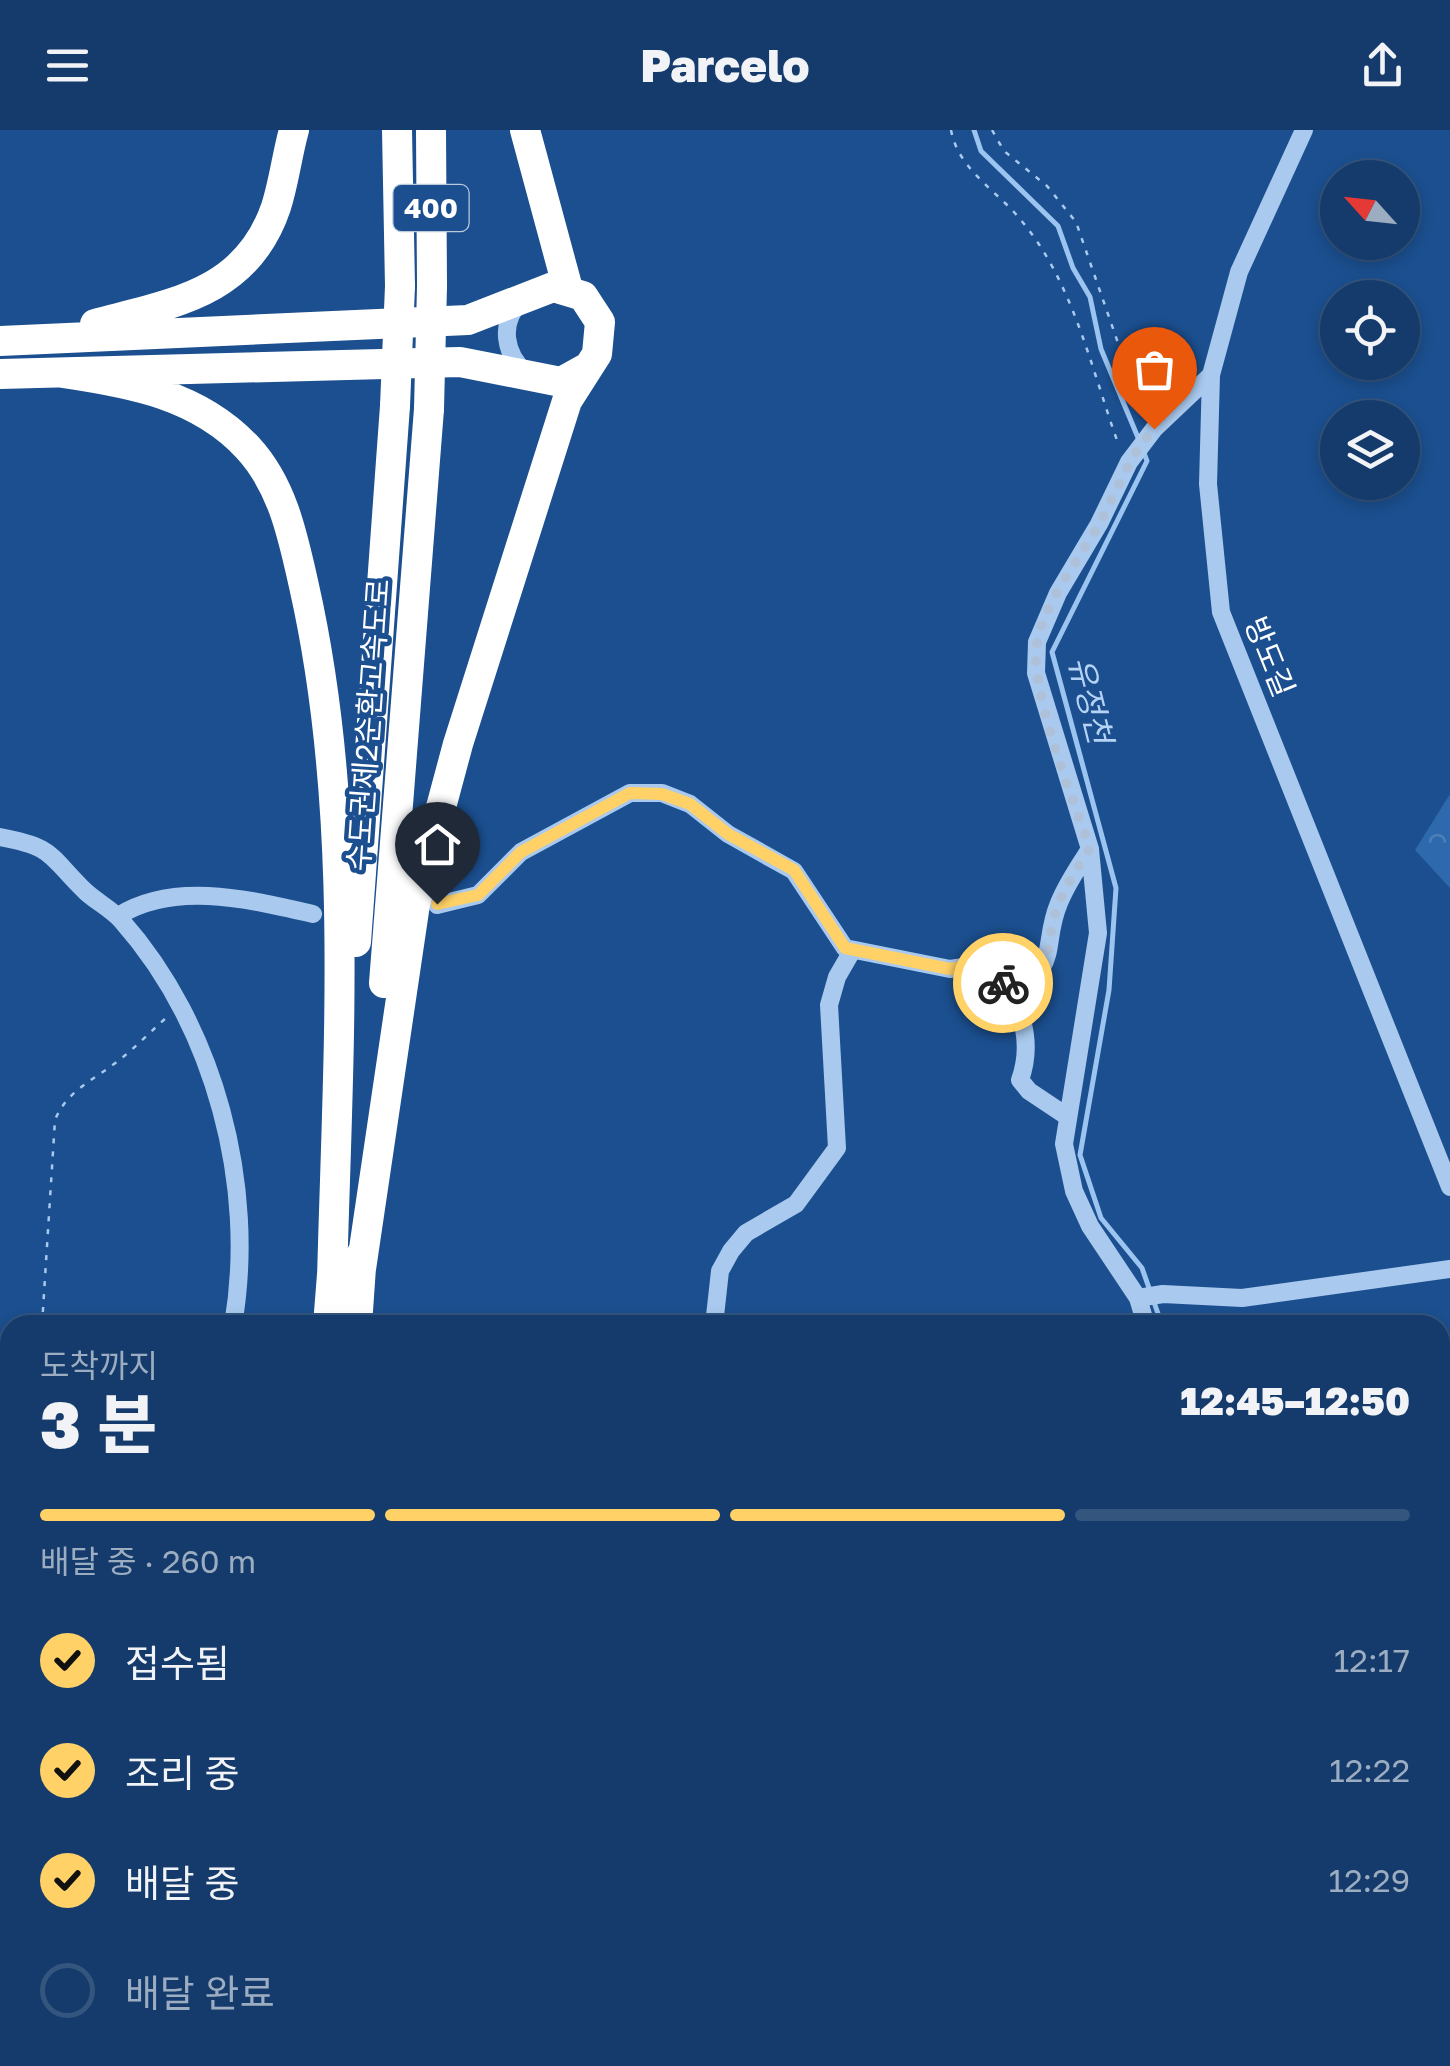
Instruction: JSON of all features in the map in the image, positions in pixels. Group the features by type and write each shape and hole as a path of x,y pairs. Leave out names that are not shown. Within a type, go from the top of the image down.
{"highway":[{"path":"32,340 167,304 223,282 265,235 277,205 294,130"},
{"name":"수도권제2순환고속도로","path":"356,1315 347,1274 395,406 400,286 397,130"},
{"name":"수도권제2순환고속도로","path":"332,1315 347,1274 429,410 431,130"},
{"path":"525,130 568,289"},
{"path":"0,341 468,320 553,286 583,296 600,322 597,354 567,401 429,843 347,1274"},
{"path":"0,374 460,362 560,382 588,367"},
{"path":"63,373 154,390 210,415 250,450 283,506 313,627 333,796 347,1274"}],"street":[{"name":"방도길","path":"1304,130 1240,272 1211,375 1208,484 1222,612 1450,1187"},
{"path":"524,297 514,308 506,338 518,366 530,376"},
{"path":"1143,1315 1138,1298 1090,1226 1074,1191 1064,1144 1098,933 1090,848 1036,674 1037,642 1058,593 1099,524 1131,458 1211,375"},
{"path":"437,904 478,895 521,852 630,793 662,794 690,804 728,834 794,870 803,879 826,924 852,951 916,959 950,969 984,964 1008,992 1027,1040 1020,1080 1068,1117"},
{"path":"0,837 40,844 88,894 118,916 182,1004 218,1103 239,1186 234,1315"},
{"path":"1008,992 1027,984 1044,968 1057,907 1090,848"},
{"path":"118,916 140,902 216,896 313,914"},
{"path":"715,1315 720,1271 731,1251 746,1233 796,1204 837,1148 829,1006 837,977 852,951"},
{"path":"1138,1298 1163,1294 1242,1298 1450,1268"}],"path":[{"path":"951,130 954,144 969,170 996,190 1045,248 1119,448 1131,458"},
{"path":"992,130 1004,151 1046,186 1076,222 1093,260 1106,315 1150,434"},
{"path":"43,1315 55,1120 62,1104 182,1004"}],"green space":[{"path":"1450,794 1450,888 1415,850"}],"waterway":[{"name":"유정천","path":"974,130 981,151 1058,226 1073,268 1090,297 1101,349 1139,440"},
{"name":"유정천","path":"1143,450 1147,461 1052,652 1116,888 1109,990 1080,1155 1101,1218 1142,1268 1158,1315"}],"way so far":[{"path":"1003,983 1008,992 1027,984 1044,968 1057,907 1090,848 1036,674 1037,642 1058,593 1099,524 1129,462 1154,429"}],"route":[{"path":"437,904 478,895 521,852 630,793 662,794 690,804 728,834 794,870 845,948 916,959 950,969 984,964 1003,983"}]}
